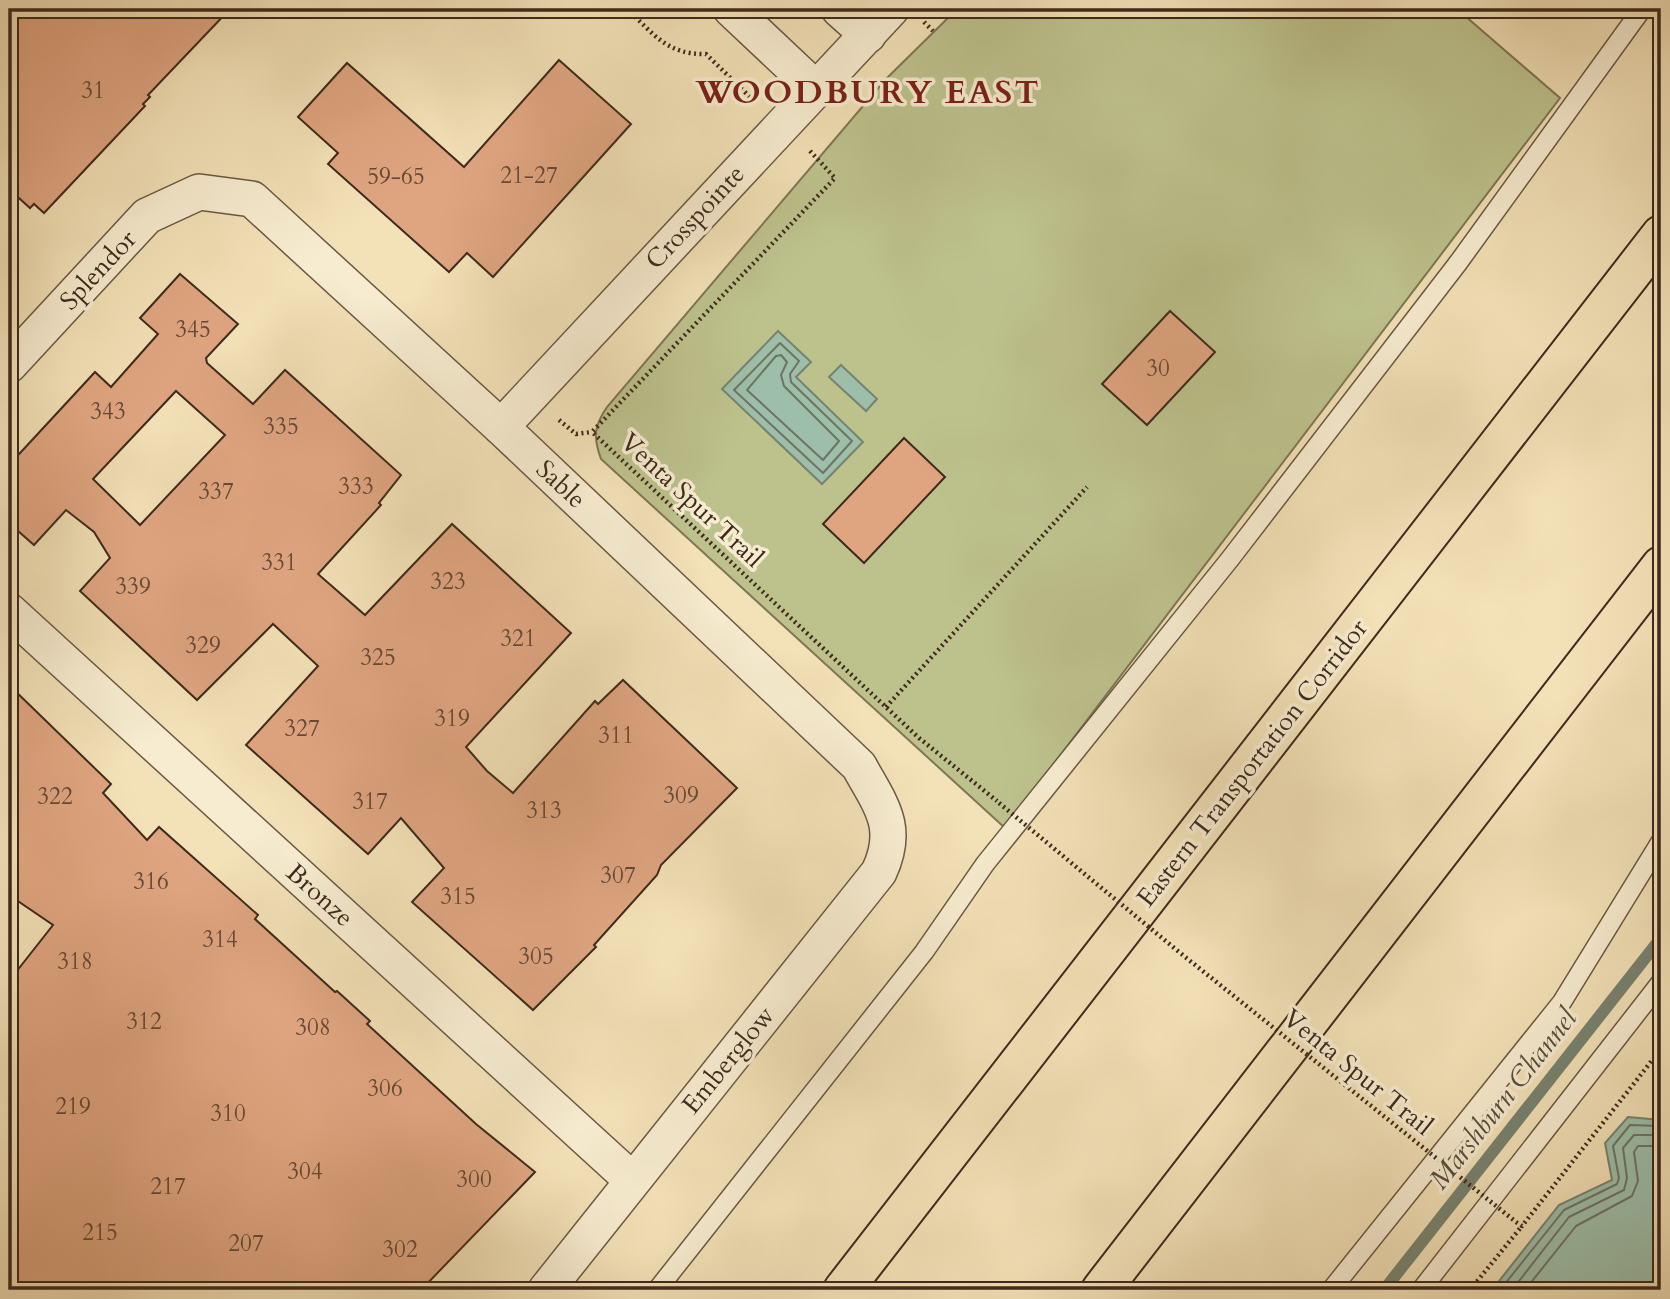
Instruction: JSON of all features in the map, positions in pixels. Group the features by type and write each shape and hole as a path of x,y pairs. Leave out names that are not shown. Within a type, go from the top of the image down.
{"highway":[{"name":"Eastern Transportation Corridor","path":"843,1290 1661,235"},
{"path":"1101,1290 1661,566"}],"street":[{"path":"731,9 817,90"},
{"path":"839,9 868,35"},
{"name":"Crosspointe","path":"501,427 891,9"},
{"name":"Sable","path":"199,192 252,199 501,427 859,766 888,821"},
{"name":"Splendor","path":"9,365 147,216 199,192"},
{"name":"Bronze","path":"9,611 632,1180"},
{"name":"Emberglow","path":"546,1290 879,872 889,851 888,821"}],"lane":[{"path":"657,1290 924,952 985,864 1230,559 1442,285 1642,9"},
{"path":"1331,1290 1562,1003 1661,841"},
{"path":"1421,1290 1661,982"}],"path":[{"path":"627,9 670,48 685,54 706,54 723,67 739,88"},
{"name":"Venta Spur Trail","path":"816,156 835,178 592,432 922,741 1522,1226"},
{"path":"886,707 1087,487"},
{"path":"1470,1290 1661,1049"}],"green space":[{"path":"957,9 1457,9 1560,98 1005,828 601,459 596,438 599,420 607,407 886,79"}],"water":[{"path":"778,331 811,362 796,377 863,442 822,484 722,389"},
{"path":"841,365 877,399 866,411 829,377"},
{"path":"1628,1117 1661,1120 1661,1290 1492,1290 1559,1205 1612,1180 1605,1143"}],"building":[{"path":"9,9 230,9 148,95 150,97 143,104 145,106 44,213 34,204 30,208 9,189"},
{"path":"559,60 631,124 493,277 467,253 449,272 328,164 338,153 298,117 347,63 464,167"},
{"path":"180,274 238,324 206,358 207,363 253,404 285,370 401,475 379,503 381,505 318,574 365,615 452,524 571,633 466,747 487,771 513,793 595,701 598,704 623,680 737,788 661,865 657,875 594,945 596,947 533,1010 412,902 444,868 401,818 368,854 246,745 318,666 273,624 197,700 80,591 110,558 94,532 66,510 34,545 9,523 9,465 95,372 111,387 158,334 140,318","holes":["176,391 225,435 140,525 93,479"]},
{"path":"1170,311 1215,352 1147,425 1102,384"},
{"path":"904,438 945,477 864,563 823,524"},
{"path":"9,685 111,784 103,793 147,840 159,827 258,915 255,919 370,1021 367,1024 476,1124 535,1172 421,1290 9,1290 9,981 53,925 9,895"}],"waterway":[{"name":"Marshburn Channel","path":"1384,1290 1661,938"}],"district":[{"name":"WOODBURY EAST","path":"868,92"}]}
